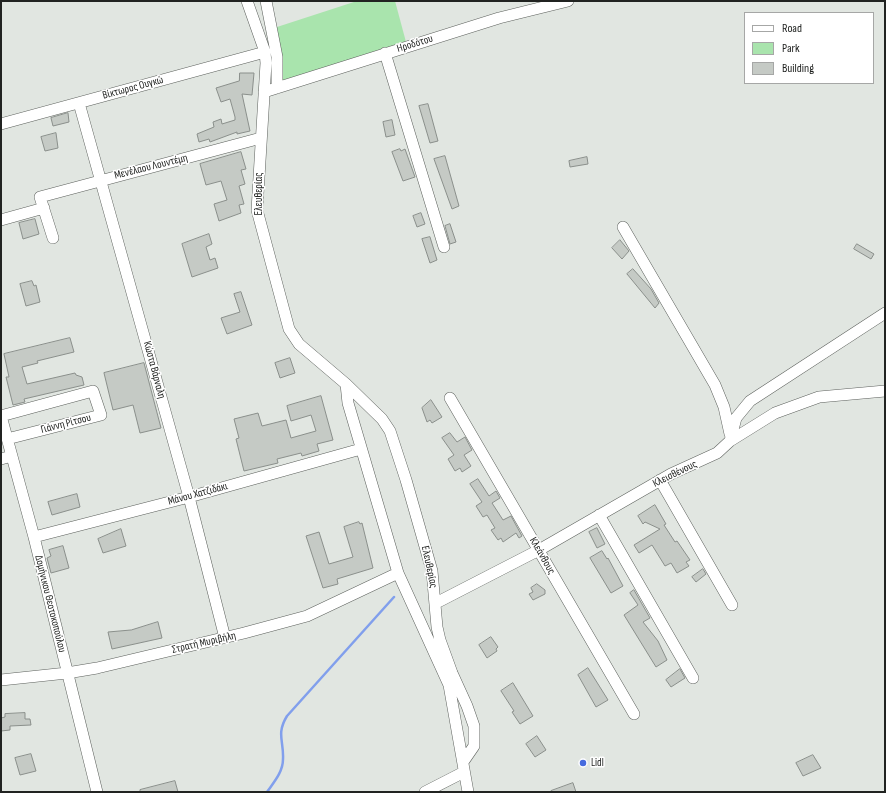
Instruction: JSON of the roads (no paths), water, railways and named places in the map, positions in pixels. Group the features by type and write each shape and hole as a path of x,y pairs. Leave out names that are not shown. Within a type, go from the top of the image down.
{"street":[{"name":"Ελευθερίας","path":"247,1 265,52 266,69 261,138 258,215 289,329 299,344 346,384 382,419 390,431 406,480 428,558 436,603 437,627 440,640 454,678 471,716 475,732 474,746 463,767"},
{"path":"266,1 277,58 277,88"},
{"name":"Ηροδότου","path":"264,92 499,18 568,1"},
{"name":"Βίκτωρος Ουγκώ","path":"1,124 265,52"},
{"path":"385,53 444,247"},
{"name":"Κώστα Βάρναλη","path":"79,103 190,497 224,638"},
{"name":"Μενέλαου Λουντέμη","path":"44,208 40,197 261,138"},
{"path":"1,220 44,208 53,238"},
{"path":"623,227 721,397 730,439"},
{"path":"730,439 736,418 750,401 885,313"},
{"path":"346,384 348,403 398,573 449,685 468,792"},
{"name":"Γιάννη Ρίτσου","path":"1,416 94,391 101,415 7,439"},
{"name":"Κλεισθένους","path":"436,603 537,547 599,515 660,480 717,453 730,439 775,413 819,397 885,391"},
{"name":"Κλεάνθους","path":"450,398 634,714"},
{"name":"Δομήνικου Θεοτοκοπούλου","path":"1,416 34,537 97,792"},
{"name":"Μάνου Χατζιδάκι","path":"34,537 190,497 361,449"},
{"path":"1,459 12,456"},
{"path":"660,480 732,605"},
{"path":"599,515 693,678"},
{"name":"Στρατή Μυριβήλη","path":"1,680 67,673 121,663 307,616 398,573"},
{"path":"425,792 463,767"}],"waterway":[{"path":"267,792 278,777 283,764 281,733 287,716 394,597"}],"place":[{"name":"Lidl","path":"583,763"}]}
